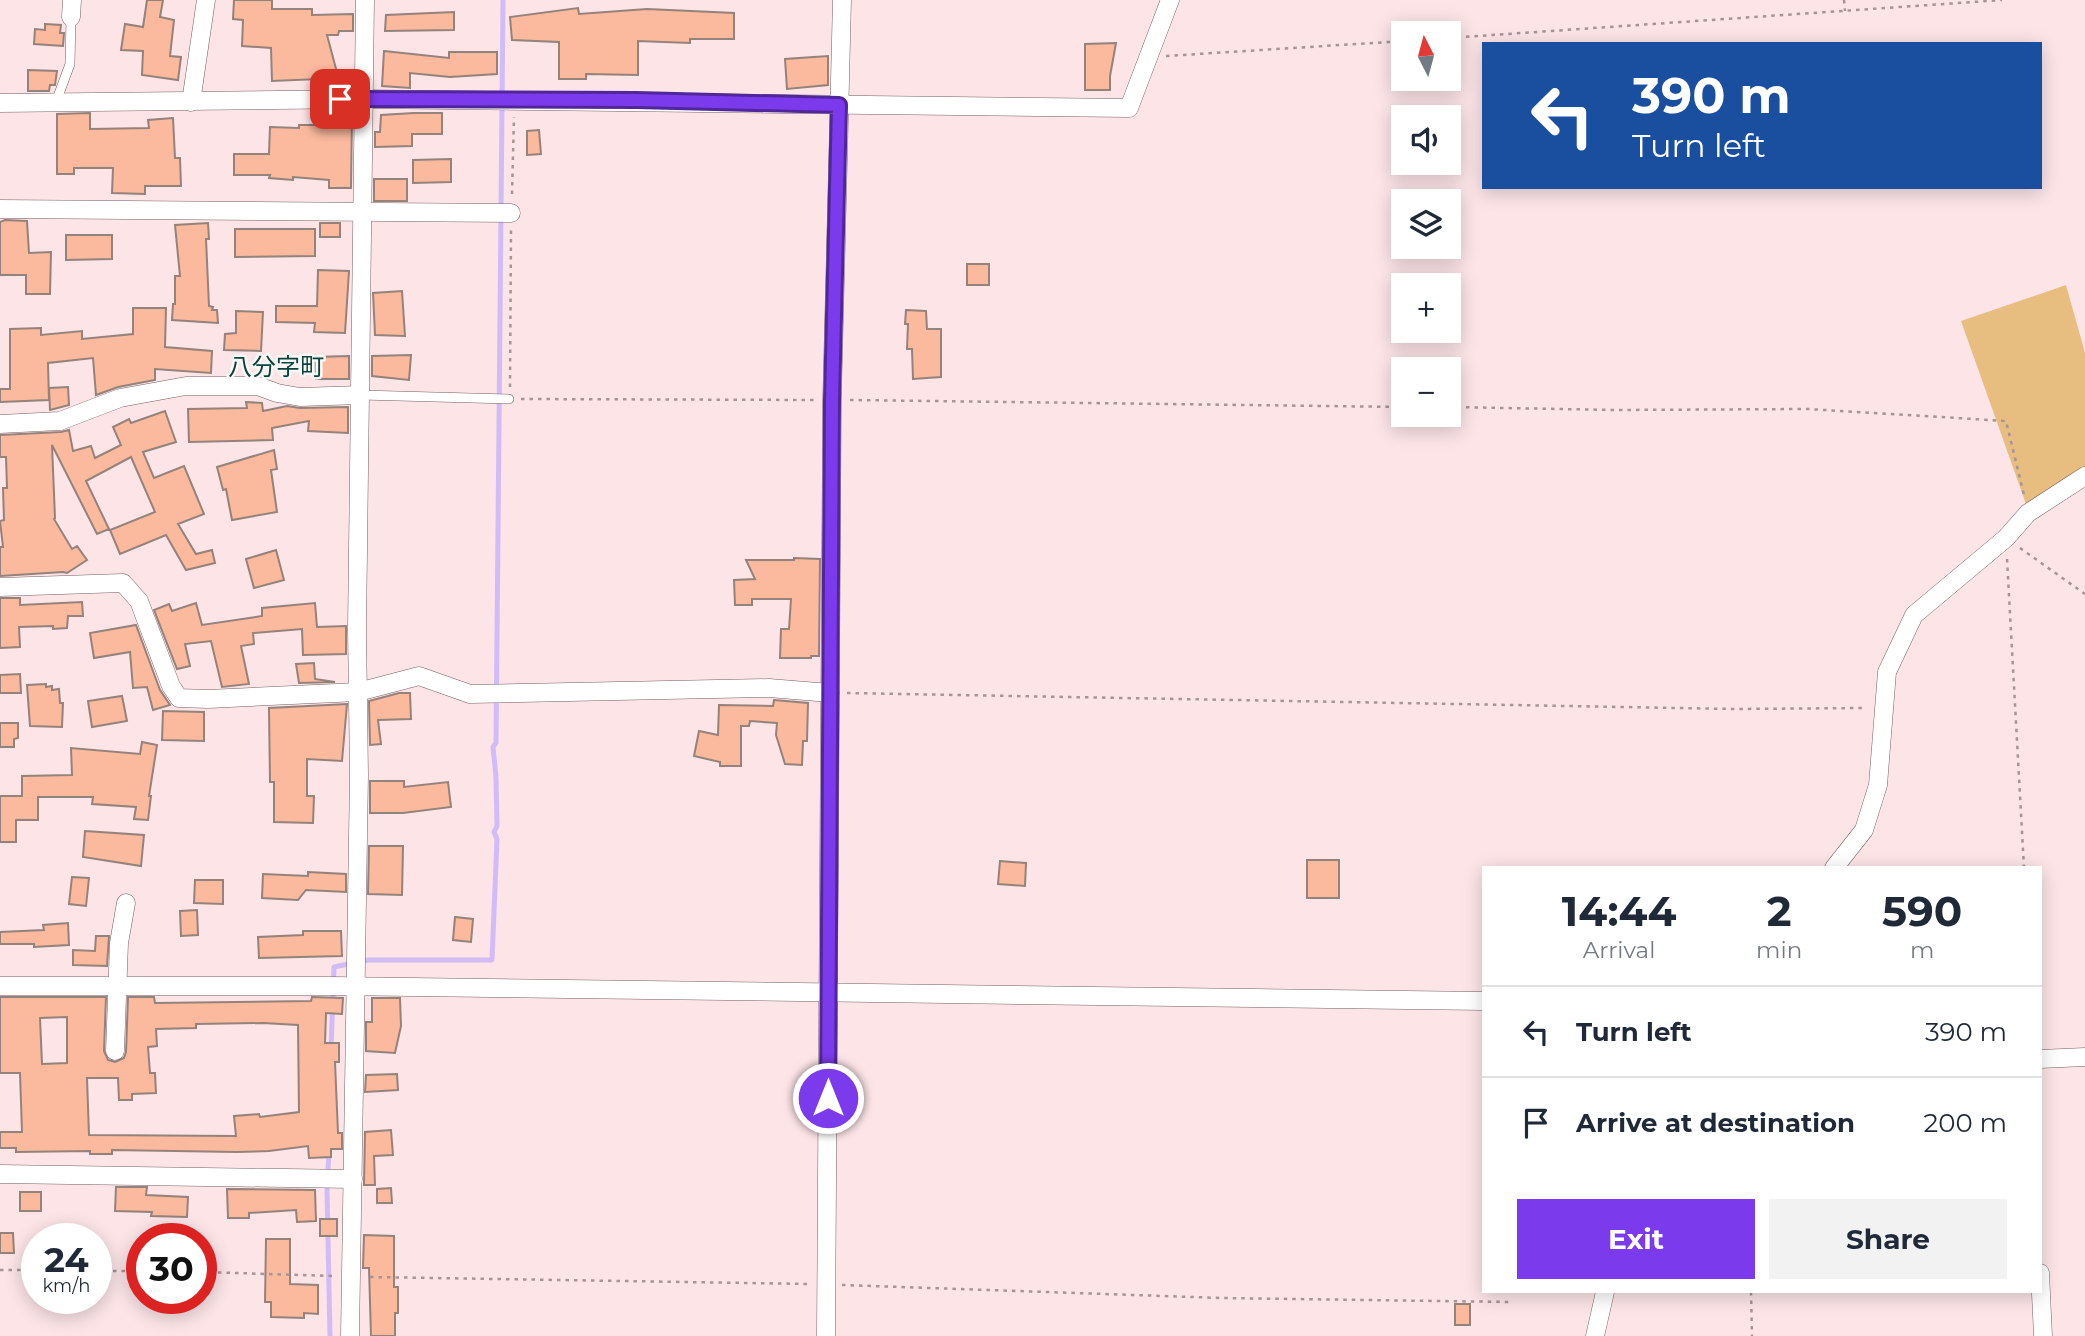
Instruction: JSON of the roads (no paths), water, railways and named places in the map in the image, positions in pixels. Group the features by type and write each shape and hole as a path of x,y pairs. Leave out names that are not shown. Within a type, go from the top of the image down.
{"street":[{"path":"191,102 206,0"},
{"path":"350,1336 352,1276 346,1179 355,987 359,775 357,629 365,0"},
{"path":"826,1336 832,400 842,0"},
{"path":"0,103 514,99 1129,107 1170,0"},
{"path":"0,209 512,213"},
{"path":"0,424 60,421 120,398 186,386 258,386 300,397 361,395"},
{"path":"1836,866 1864,831 1878,785 1887,672 1914,615 2006,538 2028,513 2085,476"},
{"path":"0,587 122,583 139,601 171,686 179,698 358,692 419,676 470,694 769,688 830,693"},
{"path":"115,1051 119,943 126,903"},
{"path":"0,986 829,991 1482,1001"},
{"path":"2042,1059 2085,1058"},
{"path":"0,1174 346,1179"},
{"path":"1595,1336 1605,1293"},
{"path":"2041,1293 2043,1336"}],"lane":[{"path":"56,103 70,64 72,9"},
{"path":"361,395 509,399"}],"waterway":[{"path":"331,1050 334,967 368,960 492,960 497,839 494,832 497,826 493,747 496,743 503,0"},
{"path":"329,1150 327,1190 330,1336"}],"district":[{"name":"八分字町","path":"276,366"}]}
